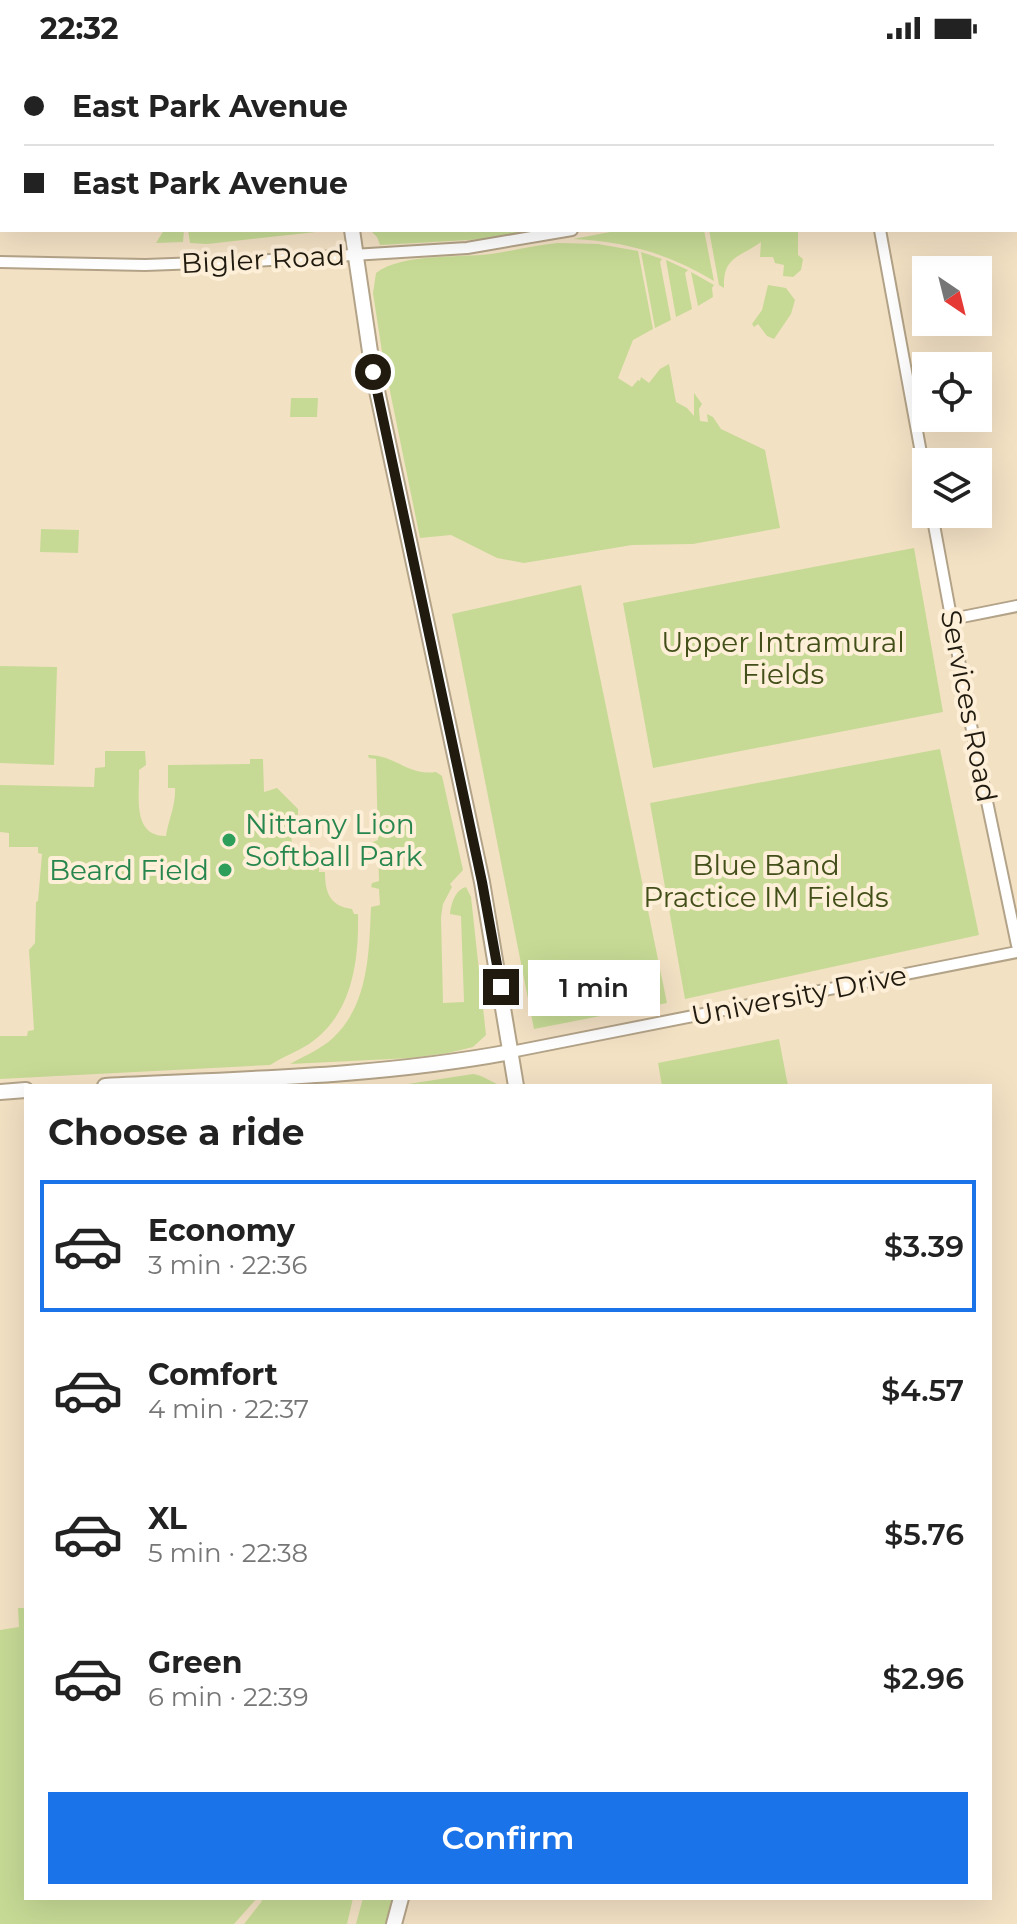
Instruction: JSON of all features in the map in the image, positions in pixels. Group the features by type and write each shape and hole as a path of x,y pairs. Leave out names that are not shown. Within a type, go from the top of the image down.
{"main road":[{"path":"352,232 373,372 482,882 516,1084"},
{"name":"University Drive","path":"145,1084 344,1074 440,1065 511,1052"},
{"path":"0,1092 24,1090"},
{"path":"394,1924 400,1900"}],"street":[{"name":"Bigler Road","path":"0,262 145,265 356,255 467,248 560,232"},
{"path":"880,232 920,448"},
{"name":"Services Road","path":"935,528 1017,945"},
{"path":"952,619 1017,606"},
{"name":"University Drive","path":"511,1052 1017,952"}],"green space":[{"path":"163,232 184,232 183,242 156,243"},
{"path":"188,232 316,232 207,244 190,243"},
{"path":"372,232 529,232 485,239 380,245"},
{"path":"610,232 704,232 714,281 663,256 610,243 573,239"},
{"path":"709,232 798,232 798,255 803,259 801,270 793,277 783,276 784,265 775,263 773,257 760,257 761,242 729,264 724,288 719,285"},
{"path":"558,243 598,244 638,251 653,329 633,340 618,378 632,387 641,377 649,383 660,369 669,364 676,402 694,416 694,393 702,404 700,421 708,422 707,414 721,429 765,450 780,528 693,544 632,545 524,563 497,558 451,535 420,538 382,352 373,293 376,273 415,259 491,254"},
{"path":"641,252 662,259 660,262 671,320 655,328"},
{"path":"666,260 688,270 685,273 692,309 676,317"},
{"path":"691,272 714,285 713,297 698,306"},
{"path":"768,285 786,288 795,300 791,314 774,339 767,336 758,324 754,327 752,324 762,310"},
{"path":"291,398 318,398 317,417 290,417"},
{"path":"41,529 79,530 78,553 40,552"},
{"name":"Upper Intramural Fields","path":"914,548 943,712 653,768 623,603"},
{"path":"581,585 667,1003 534,1029 452,614"},
{"path":"0,666 57,667 54,765 0,763"},
{"name":"Blue Band Practice IM Fields","path":"940,749 979,935 685,999 650,803"},
{"path":"105,751 145,751 146,765 139,770 140,812 142,822 155,834 166,836 174,801 175,788 168,788 168,765 250,764 250,759 263,759 264,792 277,788 298,809 298,815 290,821 294,868 310,867 313,871 319,867 319,872 325,872 326,886 334,902 358,914 357,950 344,1003 335,1018 309,1044 270,1065 0,1079 0,1036 27,1036 28,1031 34,1030 29,950 35,943 42,854 38,853 38,847 9,847 9,833 0,832 0,785 94,787 95,768 105,767"},
{"path":"368,755 442,776 463,870 450,884 452,887 443,904 441,917 443,1003 464,1002 461,916 450,914 456,894 466,887 471,897 486,1035 473,1047 448,1053 411,1058 290,1064 333,1038 354,1010 365,977 371,907 380,905 379,889 371,887 372,883 379,881 378,846 370,843 378,840 376,759"},
{"path":"779,1039 788,1084 662,1084 658,1063"},
{"path":"473,1074 497,1084 408,1084"},
{"path":"18,1608 24,1608 24,1900 255,1900 234,1924 0,1924 0,1630 19,1627"},
{"path":"353,1900 347,1924 244,1924 262,1901"},
{"path":"362,1900 392,1900 386,1924 356,1924"}],"place":[{"name":"Nittany Lion Softball Park","path":"229,840"},
{"name":"Beard Field","path":"225,870"}],"route":[{"path":"373,372 482,882 501,987"}]}
